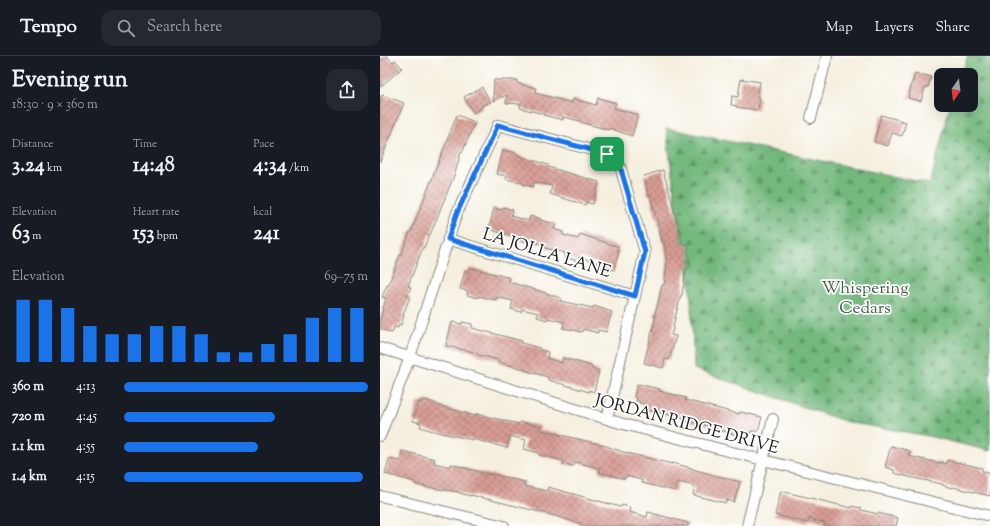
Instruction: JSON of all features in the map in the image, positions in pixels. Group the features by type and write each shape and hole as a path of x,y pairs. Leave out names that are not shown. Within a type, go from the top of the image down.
{"street":[{"path":"811,118 827,56"},
{"path":"380,436 410,357 457,213 498,125 607,154 620,166 645,252 607,419"},
{"name":"LA JOLLA LANE","path":"448,239 635,296"},
{"name":"JORDAN RIDGE DRIVE","path":"380,348 607,419 763,460 990,516"},
{"path":"747,526 773,419"},
{"path":"380,496 504,526"}],"green space":[{"name":"Whispering Cedars","path":"968,56 990,56 990,451 928,436 847,422 694,369 690,283 677,212 666,128 930,184 948,112 978,112 978,68 964,68"}],"building":[{"path":"387,56 392,62 395,60 402,68 380,87 380,60"},
{"path":"915,73 931,77 928,87 925,87 921,101 908,98"},
{"path":"741,79 760,82 757,98 760,98 758,110 731,105 732,96 738,97"},
{"path":"494,80 517,80 517,83 536,88 535,93 572,103 573,99 596,105 598,98 616,103 614,108 638,115 632,136 609,128 609,130 563,117 563,120 520,108 521,104 506,103 507,95 493,101"},
{"path":"482,87 491,102 481,106 482,108 473,113 464,97"},
{"path":"382,95 404,103 380,162 380,100"},
{"path":"457,115 475,122 462,153 461,152 455,173 408,286 411,287 407,296 410,297 401,325 399,324 398,328 394,327 392,333 380,329 380,319 386,298 382,297 411,232"},
{"path":"881,115 906,122 902,136 892,133 888,146 874,142"},
{"path":"503,150 517,153 517,155 548,165 548,167 599,182 593,204 586,202 585,205 550,194 552,186 534,182 533,187 506,179 507,176 497,174"},
{"path":"663,170 683,245 688,244 690,267 686,268 682,295 671,335 676,336 669,360 665,359 663,368 644,363 656,316 654,316 662,285 664,285 667,264 664,242 662,242 657,218 650,195 648,195 644,176"},
{"path":"503,207 513,210 511,216 529,221 530,216 556,224 554,229 563,232 563,235 578,239 580,234 619,247 614,270 600,268 601,264 579,257 578,261 564,257 565,253 545,248 546,245 515,239 515,237 494,231 489,228 494,208 502,210"},
{"path":"469,268 510,278 509,282 561,298 560,301 593,308 594,306 612,312 606,332 598,330 598,333 583,329 582,332 563,328 564,322 537,317 538,313 522,309 521,312 511,309 513,301 496,297 496,300 467,295 468,291 460,289 465,270 469,272"},
{"path":"452,322 472,324 472,328 522,341 521,343 540,348 539,350 548,352 547,358 562,363 563,358 592,366 591,368 599,371 594,392 589,390 589,392 548,380 548,377 498,362 499,360 478,355 474,352 446,346"},
{"path":"637,384 660,389 659,391 686,398 685,400 739,414 740,412 762,417 758,431 751,431 751,433 745,432 744,437 709,427 710,426 685,421 686,418 643,410 644,404 639,403 640,401 636,401 637,398 634,397"},
{"path":"422,400 475,416 476,414 519,424 520,422 540,426 540,430 558,433 557,434 603,445 623,452 692,468 740,482 734,502 727,500 726,503 693,495 695,486 678,482 675,491 642,483 642,480 626,476 625,479 599,472 600,468 575,462 574,466 563,464 564,461 539,455 539,453 524,449 526,440 510,436 507,448 433,431 420,427 421,423 413,421 418,402 421,403"},
{"path":"891,446 910,451 908,456 946,464 947,460 982,468 982,471 989,473 988,474 990,475 990,496 894,473 894,470 885,467"},
{"path":"402,451 435,459 434,463 451,467 451,464 491,475 525,482 524,486 547,491 548,487 621,507 622,505 630,507 629,512 647,517 648,512 688,523 688,526 581,526 582,524 548,514 459,492 426,487 415,484 415,482 385,474 389,459 400,461"},
{"path":"781,491 852,508 852,506 861,508 861,510 898,518 896,526 824,526 825,523 809,519 808,523 775,515"}],"route":[{"path":"498,125 607,154 620,166 645,252 635,296 448,239 457,213 498,125"}]}
